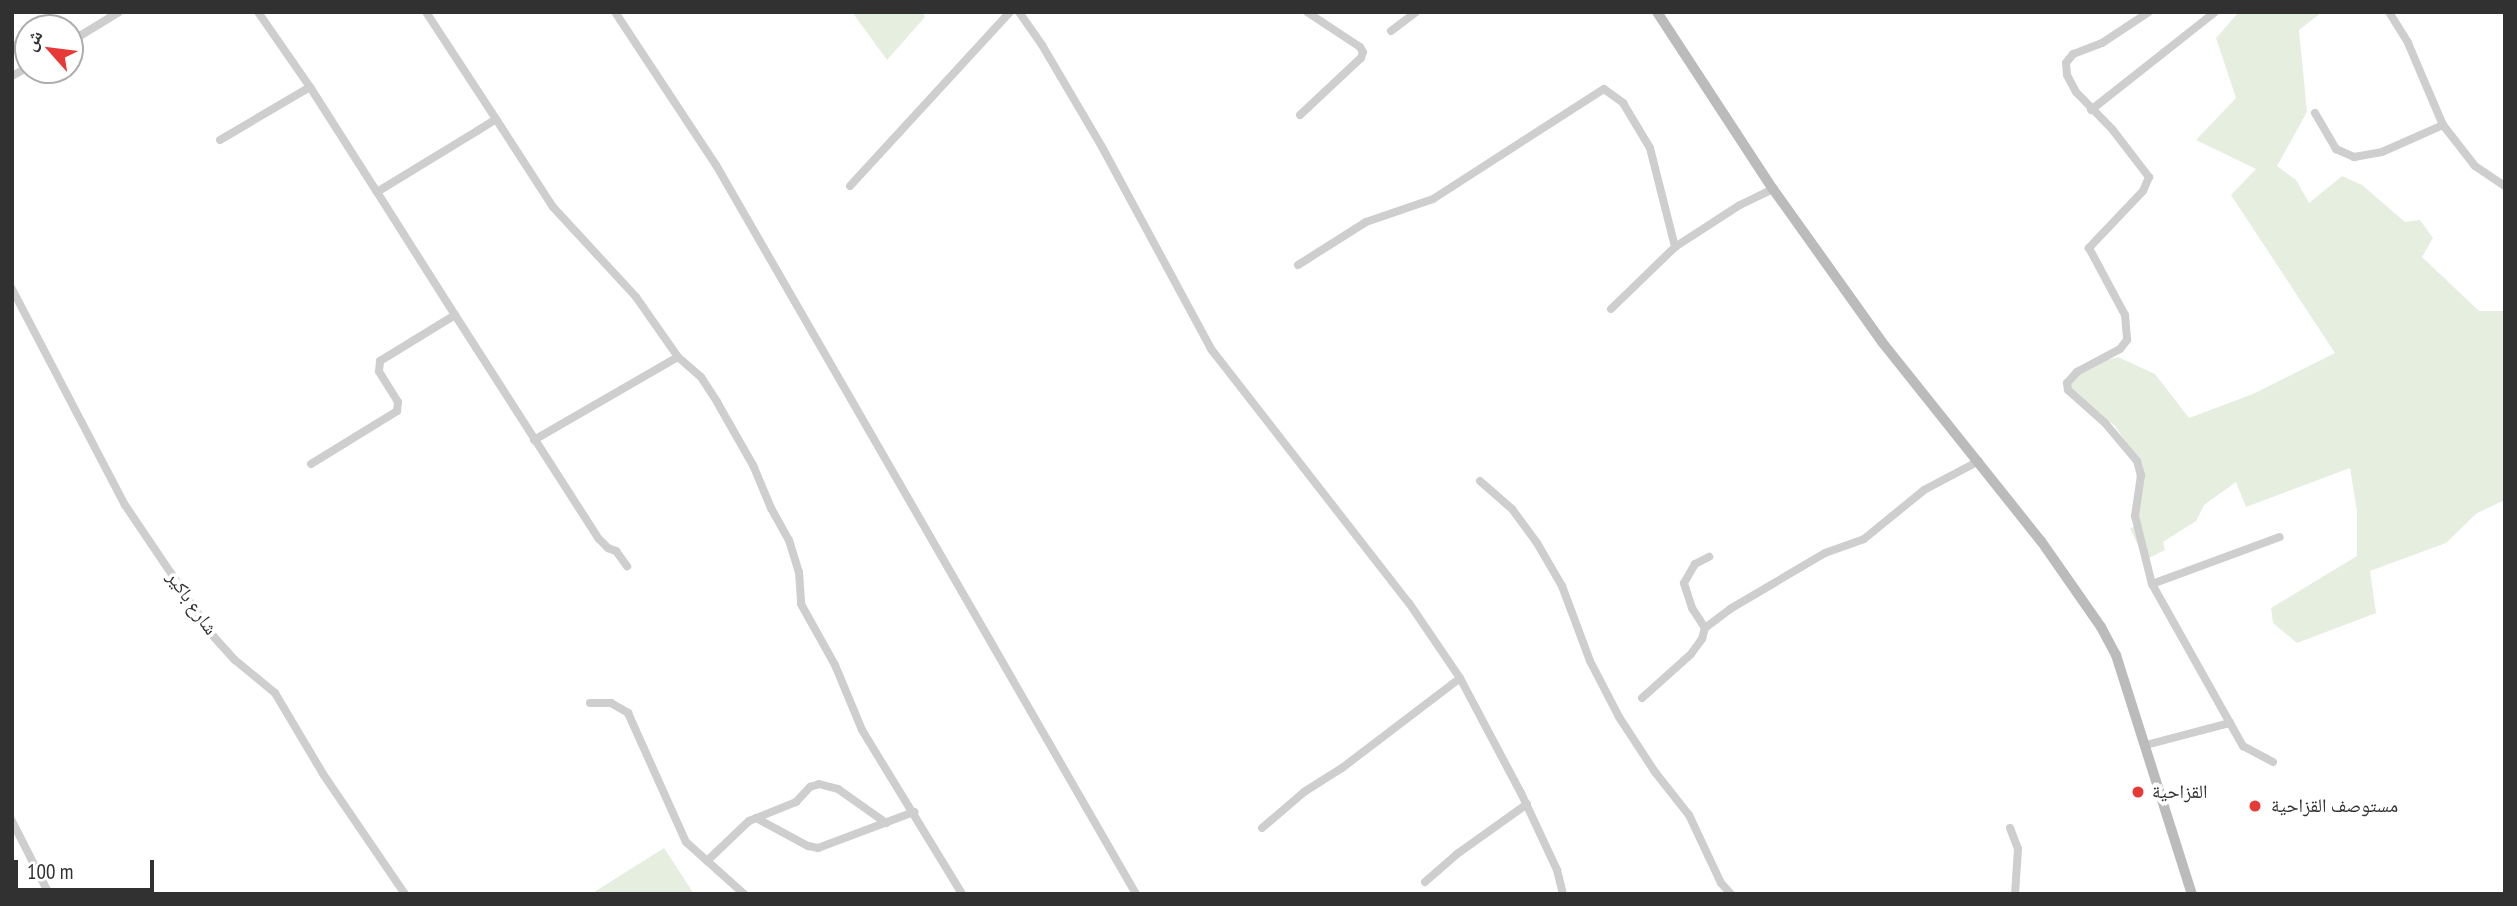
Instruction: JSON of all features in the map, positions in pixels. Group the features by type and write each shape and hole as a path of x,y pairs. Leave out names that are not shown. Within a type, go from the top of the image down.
{"street":[{"path":"84,33 119,12"},
{"path":"258,12 310,87 534,440 586,514 599,539 608,548 616,551 627,566"},
{"path":"426,12 553,207 636,297 678,357 701,377 753,465 795,555 804,612 835,666 874,752 914,812 962,894"},
{"path":"615,12 716,165 1136,894"},
{"path":"849,186 1010,12"},
{"path":"1019,12 1096,137 1211,349 1409,603 1460,678 1527,804 1557,870 1558,892"},
{"path":"1300,115 1361,58 1363,52 1360,47 1307,12"},
{"path":"1391,32 1416,12"},
{"path":"1657,12 1773,189 1882,342 1979,461 2069,578 2101,627 2116,655 2192,894"},
{"path":"2149,12 2102,43 2068,58 2067,75 2091,110 2112,129 2149,177 2143,191 2089,248 2125,314 2127,340 2120,349 2070,377 2068,390 2105,423 2137,461 2141,475 2135,516 2152,584 2243,746 2273,761"},
{"path":"2091,110 2215,12"},
{"path":"2389,12 2408,43 2443,125 2475,166 2505,186"},
{"path":"220,141 310,87"},
{"path":"1298,265 1366,222 1433,199 1604,89 1611,90 1623,103 1650,148 1675,247"},
{"path":"2315,113 2336,149 2354,157 2391,149 2443,125"},
{"path":"377,192 496,119"},
{"path":"1611,309 1675,247 1740,205 1773,189"},
{"name":"شارع باكير","path":"12,289 125,505 214,637 235,660 275,693 323,774 405,894"},
{"path":"311,464 397,411 398,402 379,371 380,361 455,315"},
{"path":"534,440 678,357"},
{"path":"1642,698 1690,654 1702,639 1705,628 1730,609 1825,553 1864,539 1924,490 1979,461"},
{"path":"1480,481 1513,509 1537,543 1562,586 1590,661 1619,717 1655,772 1689,815 1712,866 1731,894"},
{"path":"2152,584 2280,537"},
{"path":"1705,628 1692,608 1684,583 1688,571 1709,557"},
{"path":"1262,828 1304,792 1342,768 1460,678"},
{"path":"590,703 611,703 628,713 681,834 744,894"},
{"path":"2146,745 2230,723"},
{"path":"707,861 755,818 796,802 810,787 819,783 846,794 886,823"},
{"path":"1425,882 1457,854 1527,804"},
{"path":"755,818 808,846 818,848 914,812"},
{"path":"12,821 15,835 50,894"},
{"path":"2010,828 2018,849 2015,894"}],"shaded area":[{"path":"852,12 922,12 925,17 887,60"},
{"path":"2239,12 2322,12 2299,30 2307,112 2277,166 2296,180 2309,203 2342,176 2362,185 2405,222 2420,220 2433,238 2422,257 2479,311 2505,311 2505,500 2477,513 2446,543 2370,571 2376,613 2297,643 2273,623 2271,608 2357,556 2357,511 2350,468 2246,507 2236,482 2204,505 2196,521 2163,542 2165,550 2145,560 2130,528 2137,526 2139,488 2131,450 2115,426 2068,390 2077,372 2091,364 2118,357 2155,374 2189,418 2253,394 2335,353 2231,195 2256,169 2196,140 2236,98 2216,38"},
{"path":"664,848 694,894 591,894"}],"place":[{"name":"القزاحية","path":"2138,792"},
{"name":"مستوصف القزاحية","path":"2255,806"}]}
